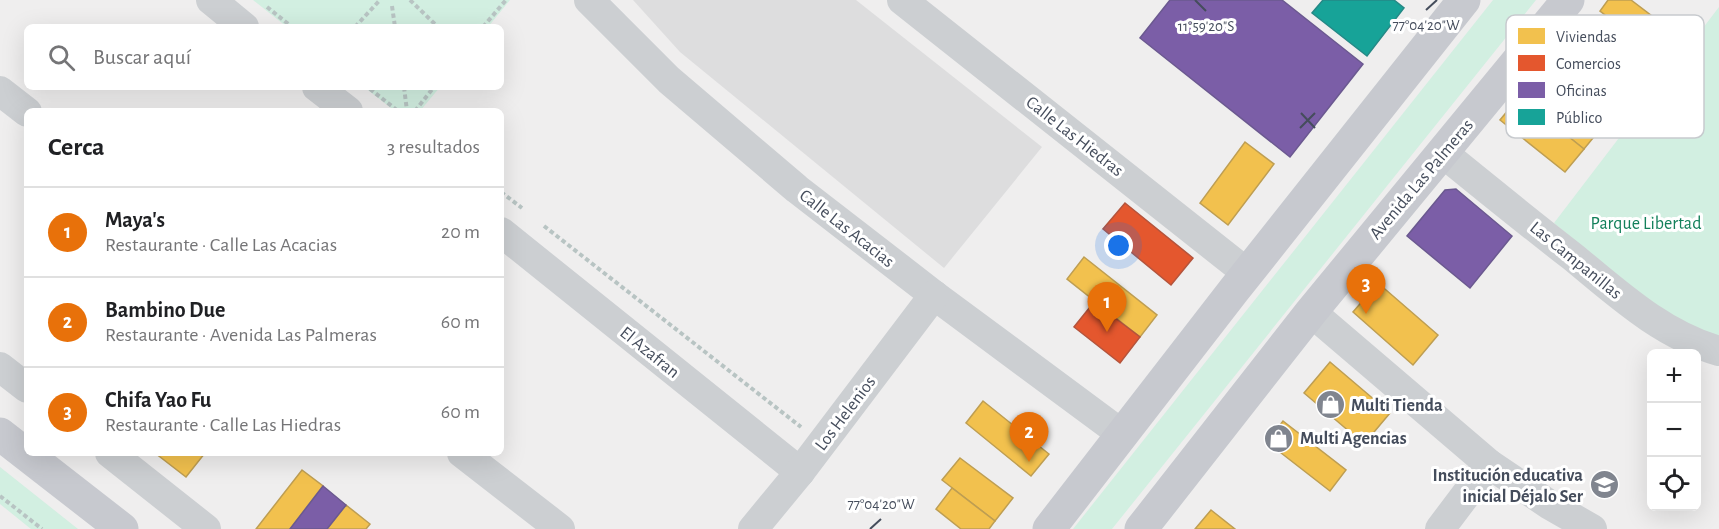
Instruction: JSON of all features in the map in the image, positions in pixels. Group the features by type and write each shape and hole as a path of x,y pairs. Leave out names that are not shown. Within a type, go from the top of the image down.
{"main road":[{"path":"1049,529 1247,273 1464,0"},
{"name":"Avenida Las Palmeras","path":"1556,15 1568,0"},
{"name":"Avenida Las Palmeras","path":"1142,529 1311,312 1506,76"},
{"path":"0,434 24,453"},
{"path":"28,456 122,529"}],"street":[{"name":"Calle Las Acacias","path":"589,0 678,87 797,189 934,295 1123,435"},
{"name":"Calle Las Hiedras","path":"902,0 1247,273"},
{"path":"216,2 241,24"},
{"path":"321,90 344,108"},
{"path":"0,91 24,110"},
{"name":"Las Campanillas","path":"1443,153 1625,300 1667,330 1700,346 1719,351"},
{"name":"El Azafran","path":"504,234 800,472"},
{"name":"Los Helenios","path":"753,529 800,472 934,295"},
{"path":"1311,312 1489,464 1550,505 1592,529"},
{"path":"0,367 24,386"},
{"path":"114,456 206,529"},
{"path":"466,456 560,529"},
{"path":"1440,529 1489,464"}],"path":[{"path":"259,0 288,24"},
{"path":"359,24 380,0"},
{"path":"410,0 435,24"},
{"path":"486,24 506,0"},
{"path":"392,6 395,24"},
{"path":"372,90 394,108"},
{"path":"404,90 407,108"},
{"path":"417,108 432,90"},
{"path":"504,194 529,214"},
{"path":"539,222 803,428"},
{"path":"0,496 42,529"}],"shaded area":[{"path":"633,0 856,0 1042,147 944,268 680,52"}],"green space":[{"path":"253,0 510,0 490,24 283,24"},
{"path":"1493,0 1536,0 1524,15 1506,15 1506,37 1112,529 1073,529"},
{"name":"Parque Libertad","path":"1719,7 1719,351 1700,346 1554,223 1619,138 1704,138 1704,27"},
{"path":"368,90 438,90 422,108 391,108"},
{"path":"0,467 78,529 31,529 0,504"}],"building: Viviendas":[{"path":"1608,0 1631,0 1651,15 1605,15 1600,11"},
{"path":"1506,113 1506,125 1500,120"},
{"path":"1522,138 1570,138 1584,149 1565,172"},
{"path":"1570,138 1593,138 1584,149"},
{"path":"1245,142 1274,164 1228,225 1200,203"},
{"path":"1084,257 1157,315 1140,337 1067,279"},
{"path":"1378,283 1438,335 1413,365 1353,312"},
{"path":"1330,362 1390,413 1364,444 1304,393"},
{"path":"983,401 1049,454 1031,476 966,423"},
{"path":"1283,421 1346,470 1330,491 1267,442"},
{"path":"159,456 203,456 186,477"},
{"path":"960,458 1013,498 995,521 942,480"},
{"path":"302,470 323,486 290,529 256,529"},
{"path":"952,488 995,521 989,529 961,529 936,509"},
{"path":"346,505 370,524 366,529 327,529"},
{"path":"1211,510 1235,529 1195,529"}],"building: Comercios":[{"path":"1125,203 1193,258 1171,285 1103,229"},
{"path":"1094,302 1140,337 1120,363 1074,327"}],"building: Oficinas":[{"path":"1170,0 1282,0 1363,64 1290,157 1140,38"},
{"path":"1456,189 1512,236 1470,288 1407,236 1445,190"},
{"path":"323,486 346,505 327,529 290,529"}],"building: Público":[{"path":"1323,0 1394,0 1404,8 1367,56 1312,13"}],"place":[{"name":"Chifa Yao Fu","path":"1366,314"},
{"name":"Maya's","path":"1107,332"},
{"name":"Multi Tienda","path":"1330,405"},
{"name":"Multi Agencias","path":"1279,438"},
{"name":"Bambino Due","path":"1029,462"},
{"name":"Institución educativa inicial Déjalo Ser","path":"1604,485"}]}
